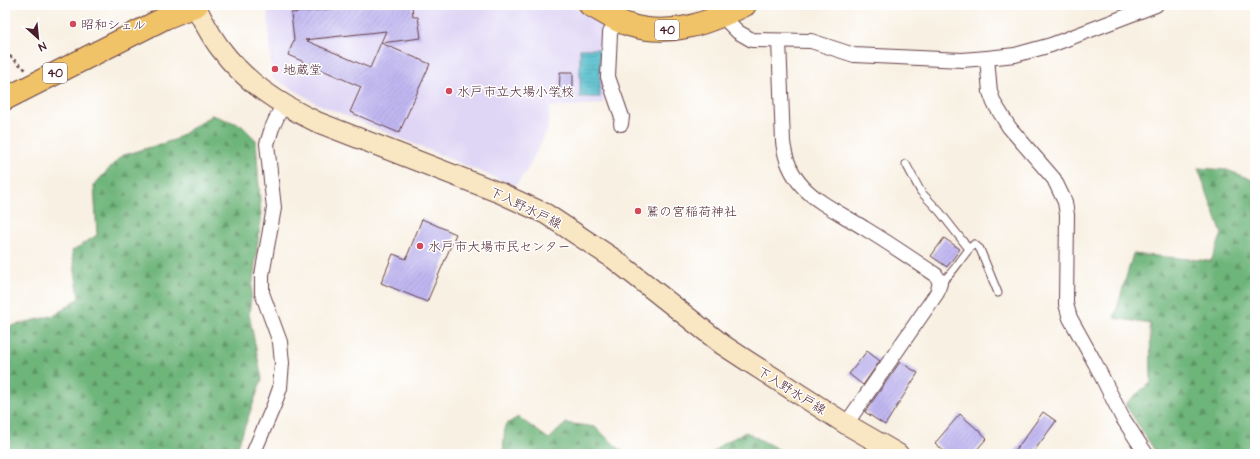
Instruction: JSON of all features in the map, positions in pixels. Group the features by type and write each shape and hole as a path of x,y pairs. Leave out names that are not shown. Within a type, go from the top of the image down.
{"main road":[{"name":"40","path":"5,100 39,81 165,18 195,5"},
{"name":"下入野水戸線","path":"195,5 219,47 237,69 258,88 283,104 317,122 500,193 546,214 614,259 723,345 783,385 898,454"},
{"name":"40","path":"590,5 616,20 629,25 647,29 665,30 695,26 724,16 745,5"}],"street":[{"path":"724,16 738,32 752,40 810,41 854,55 962,60 1015,55 1051,44 1156,5"},
{"path":"616,20 610,33 608,77 622,117 621,124"},
{"path":"780,41 783,142 785,154 794,176 803,187 820,201 874,234 936,275 940,282 937,293 846,424"},
{"path":"987,58 990,92 994,103 1009,127 1054,179 1065,202 1067,216 1066,304 1070,318 1095,362 1122,417 1146,454"},
{"path":"253,454 280,388 282,363 280,342 262,293 262,275 274,208 267,144 272,128 283,104"}],"lane":[{"path":"906,164 921,192 940,212 968,249"},
{"path":"940,282 947,278 968,249 974,244 980,249 998,293"}],"path":[{"path":"5,52 39,81"}],"shaded area":[{"name":"水戸市立大場小学校","path":"267,5 571,5 607,25 603,104 550,107 548,129 526,172 515,186 318,104 272,77"}],"green space":[{"path":"212,115 241,125 256,140 261,217 249,314 262,379 235,454 5,454 5,332 11,326 55,315 79,298 72,251 97,235 94,185 121,156 174,140"},
{"path":"1198,168 1227,170 1255,181 1255,454 1157,454 1125,404 1151,382 1150,324 1114,318 1133,254 1211,261 1222,234"},
{"path":"518,417 549,439 566,423 595,427 625,454 503,454 505,425"},
{"path":"746,432 787,454 711,454 722,444"}],"water":[{"path":"580,49 600,49 600,97 580,97"}],"building":[{"path":"371,5 412,5 413,17 418,17 421,38 381,43 430,64 399,133 350,112 361,87 288,55 294,40 291,13","holes":["386,31 370,68 305,40"]},
{"path":"560,72 573,72 573,98 559,98"},
{"path":"422,219 456,234 427,302 381,283 393,254 406,259"},
{"path":"944,238 960,249 947,267 931,256"},
{"path":"867,351 880,361 863,385 849,374"},
{"path":"900,362 918,373 885,425 865,412"},
{"path":"1043,412 1056,421 1032,454 1013,454"},
{"path":"960,414 987,438 973,454 947,454 935,443"}],"place":[{"name":"昭和シェル","path":"73,24"},
{"name":"地蔵堂","path":"275,69"},
{"name":"水戸市立大場小学校","path":"449,91"},
{"name":"鷲の宮稲荷神社","path":"638,211"},
{"name":"水戸市大場市民センター","path":"420,246"}]}
